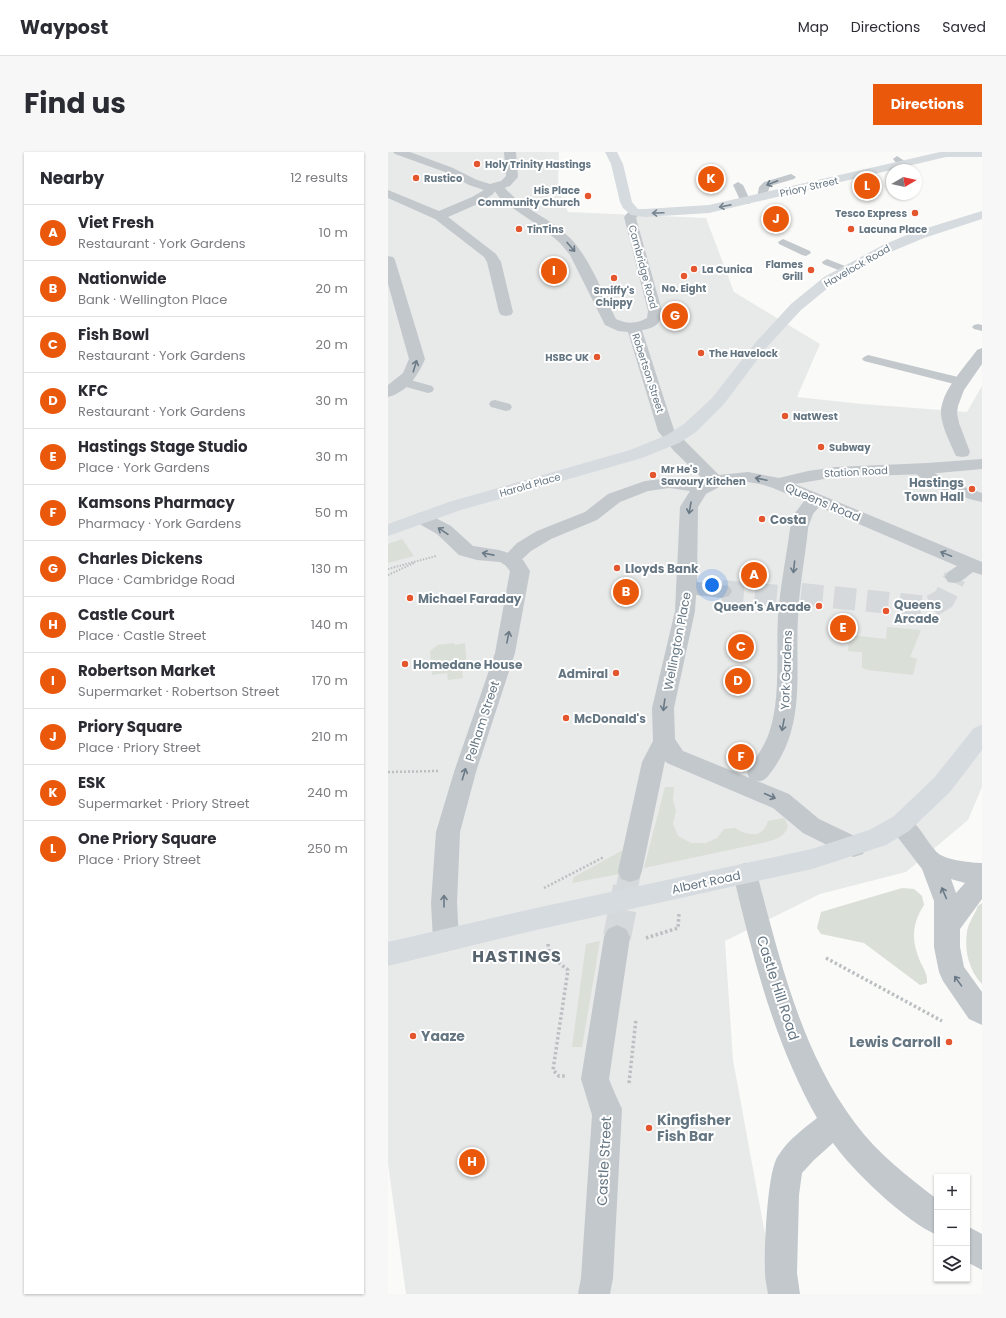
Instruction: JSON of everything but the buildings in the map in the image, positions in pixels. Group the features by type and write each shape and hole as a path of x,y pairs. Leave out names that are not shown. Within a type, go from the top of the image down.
{"main road":[{"name":"Cambridge Road","path":"611,152 620,160 626,202 629,208 635,212"},
{"name":"Priory Street","path":"635,212 658,213 702,210 746,202 901,161 946,154 982,154"},
{"name":"Havelock Road","path":"672,439 690,428 718,402 761,345 796,307 829,280 888,248 919,235 982,216"},
{"name":"Harold Place","path":"388,530 455,506 636,454 672,439"},
{"name":"Albert Road","path":"388,954 544,917 812,860 877,838 901,824 942,785 982,734"}],"street":[{"path":"399,152 451,171 477,185 495,187"},
{"path":"439,216 483,196 495,187 505,184 512,177 510,152"},
{"name":"Robertson Street","path":"495,187 505,197 551,228 565,240 576,254 610,322 623,328 634,328 666,431 672,439"},
{"path":"388,194 439,216 489,254 494,262 506,312"},
{"name":"Cambridge Road","path":"634,328 645,325 654,320 655,311 630,217 635,212"},
{"path":"388,260 417,360 413,372 403,382 388,392"},
{"path":"970,461 952,426 949,412 952,399 971,375 982,353"},
{"path":"672,439 710,484"},
{"name":"Station Road","path":"779,484 792,479 829,472 919,469 970,461"},
{"name":"Queens Road","path":"511,559 524,547 544,535 591,516 614,498 645,486 669,483 710,484 736,477 758,478 779,484 976,566"},
{"name":"Wellington Place","path":"630,871 653,762 664,741 663,708 685,611 689,507 692,498 710,484"},
{"name":"York Gardens","path":"752,779 772,753 781,732 785,709 788,672 788,617 799,529 804,513 815,500"},
{"path":"422,518 444,530 461,548 470,552 511,559"},
{"name":"Pelham Street","path":"446,940 444,902 448,832 465,772 505,653 520,571 511,559"},
{"path":"955,577 976,566"},
{"path":"687,588 722,591"},
{"path":"664,741 675,757 702,769 752,779 811,826 854,846"},
{"path":"901,824 932,864 947,901 947,947 952,972 982,1012"},
{"path":"932,864 982,874"},
{"name":"Castle Hill Road","path":"745,874 770,972 785,1018 806,1068 836,1121 859,1150 896,1187 934,1217"},
{"path":"948,925 971,893 982,884"},
{"name":"Castle Street","path":"594,1294 597,1278 607,1109 602,1104 597,1091 596,1075 617,937"},
{"path":"784,1294 781,1273 784,1195 788,1167 803,1149 836,1121"},
{"path":"970,1244 982,1254"}],"lane":[{"path":"762,198 764,187 767,184 791,177"},
{"path":"738,185 746,202"},
{"path":"783,242 806,253"},
{"path":"827,262 846,270"},
{"path":"868,359 971,375"},
{"path":"403,382 428,389"},
{"path":"919,469 927,476 938,482 982,498"}],"path":[{"path":"388,569 422,560 388,575"},
{"path":"388,772 465,772"},
{"path":"596,1075 559,1076 553,1070 568,970 558,962 550,960 541,890 608,854"},
{"path":"655,935 678,928"},
{"path":"826,958 942,1021"}],"shaded area":[{"path":"388,152 559,152 558,188 568,212 706,218 734,292 820,344 797,397 862,404 967,412 982,386 982,787 968,820 906,872 820,894 725,941 733,1060 776,1294 406,1294 388,1164"},
{"path":"402,539 414,556 388,563 388,544"},
{"path":"887,627 921,630 910,657 917,659 913,675 862,668 862,652 848,651 849,635 886,639"},
{"path":"454,643 455,645 465,643 467,670 462,671 463,678 448,680 447,673 432,675 430,651 438,645"},
{"path":"665,787 674,787 673,800 676,811 673,824 678,836 691,843 706,843 717,838 724,829 735,828 749,834 759,833 766,827 768,821 784,818 788,826 784,834 770,841 644,868"},
{"path":"623,850 619,874 572,883 574,877"},
{"path":"902,888 914,889 922,896 924,905 917,917 914,930 914,942 919,960 927,979 927,983 920,985 864,943 821,934 817,928 821,912"},
{"path":"982,903 982,984 974,973 968,960 966,939 970,922 978,906"},
{"path":"600,941 582,1047 572,1047 586,944"}],"tunnel":[{"path":"801,594 930,607 944,599 955,577"},
{"path":"722,591 779,596"},
{"path":"627,888 630,871"},
{"path":"617,937 627,887"}],"place":[{"name":"Holy Trinity Hastings","path":"477,164"},
{"name":"Rustico","path":"416,178"},
{"name":"ESK","path":"711,179"},
{"name":"One Priory Square","path":"867,186"},
{"name":"His Place Community Church","path":"588,196"},
{"name":"Tesco Express","path":"915,213"},
{"name":"Priory Square","path":"776,219"},
{"name":"TinTins","path":"519,229"},
{"name":"Lacuna Place","path":"851,229"},
{"name":"La Cunica","path":"694,269"},
{"name":"Flames Grill","path":"811,270"},
{"name":"Robertson Market","path":"554,271"},
{"name":"No. Eight","path":"684,276"},
{"name":"Smiffy's Chippy","path":"614,278"},
{"name":"Charles Dickens","path":"675,316"},
{"name":"The Havelock","path":"701,353"},
{"name":"HSBC UK","path":"597,357"},
{"name":"NatWest","path":"785,416"},
{"name":"Subway","path":"821,447"},
{"name":"Mr He's Savoury Kitchen","path":"653,475"},
{"name":"Hastings Town Hall","path":"972,489"},
{"name":"Costa","path":"762,519"},
{"name":"Lloyds Bank","path":"617,568"},
{"name":"Viet Fresh","path":"754,575"},
{"name":"Nationwide","path":"626,592"},
{"name":"Michael Faraday","path":"410,598"},
{"name":"Queen's Arcade","path":"819,606"},
{"name":"Queens Arcade","path":"886,611"},
{"name":"Hastings Stage Studio","path":"843,628"},
{"name":"Fish Bowl","path":"741,647"},
{"name":"Homedane House","path":"405,664"},
{"name":"Admiral","path":"616,673"},
{"name":"KFC","path":"738,681"},
{"name":"McDonald's","path":"566,718"},
{"name":"Kamsons Pharmacy","path":"741,757"},
{"name":"Yaaze","path":"413,1036"},
{"name":"Lewis Carroll","path":"949,1042"},
{"name":"Kingfisher Fish Bar","path":"649,1128"},
{"name":"Castle Court","path":"472,1162"}],"district":[{"name":"HASTINGS","path":"517,956"}]}
